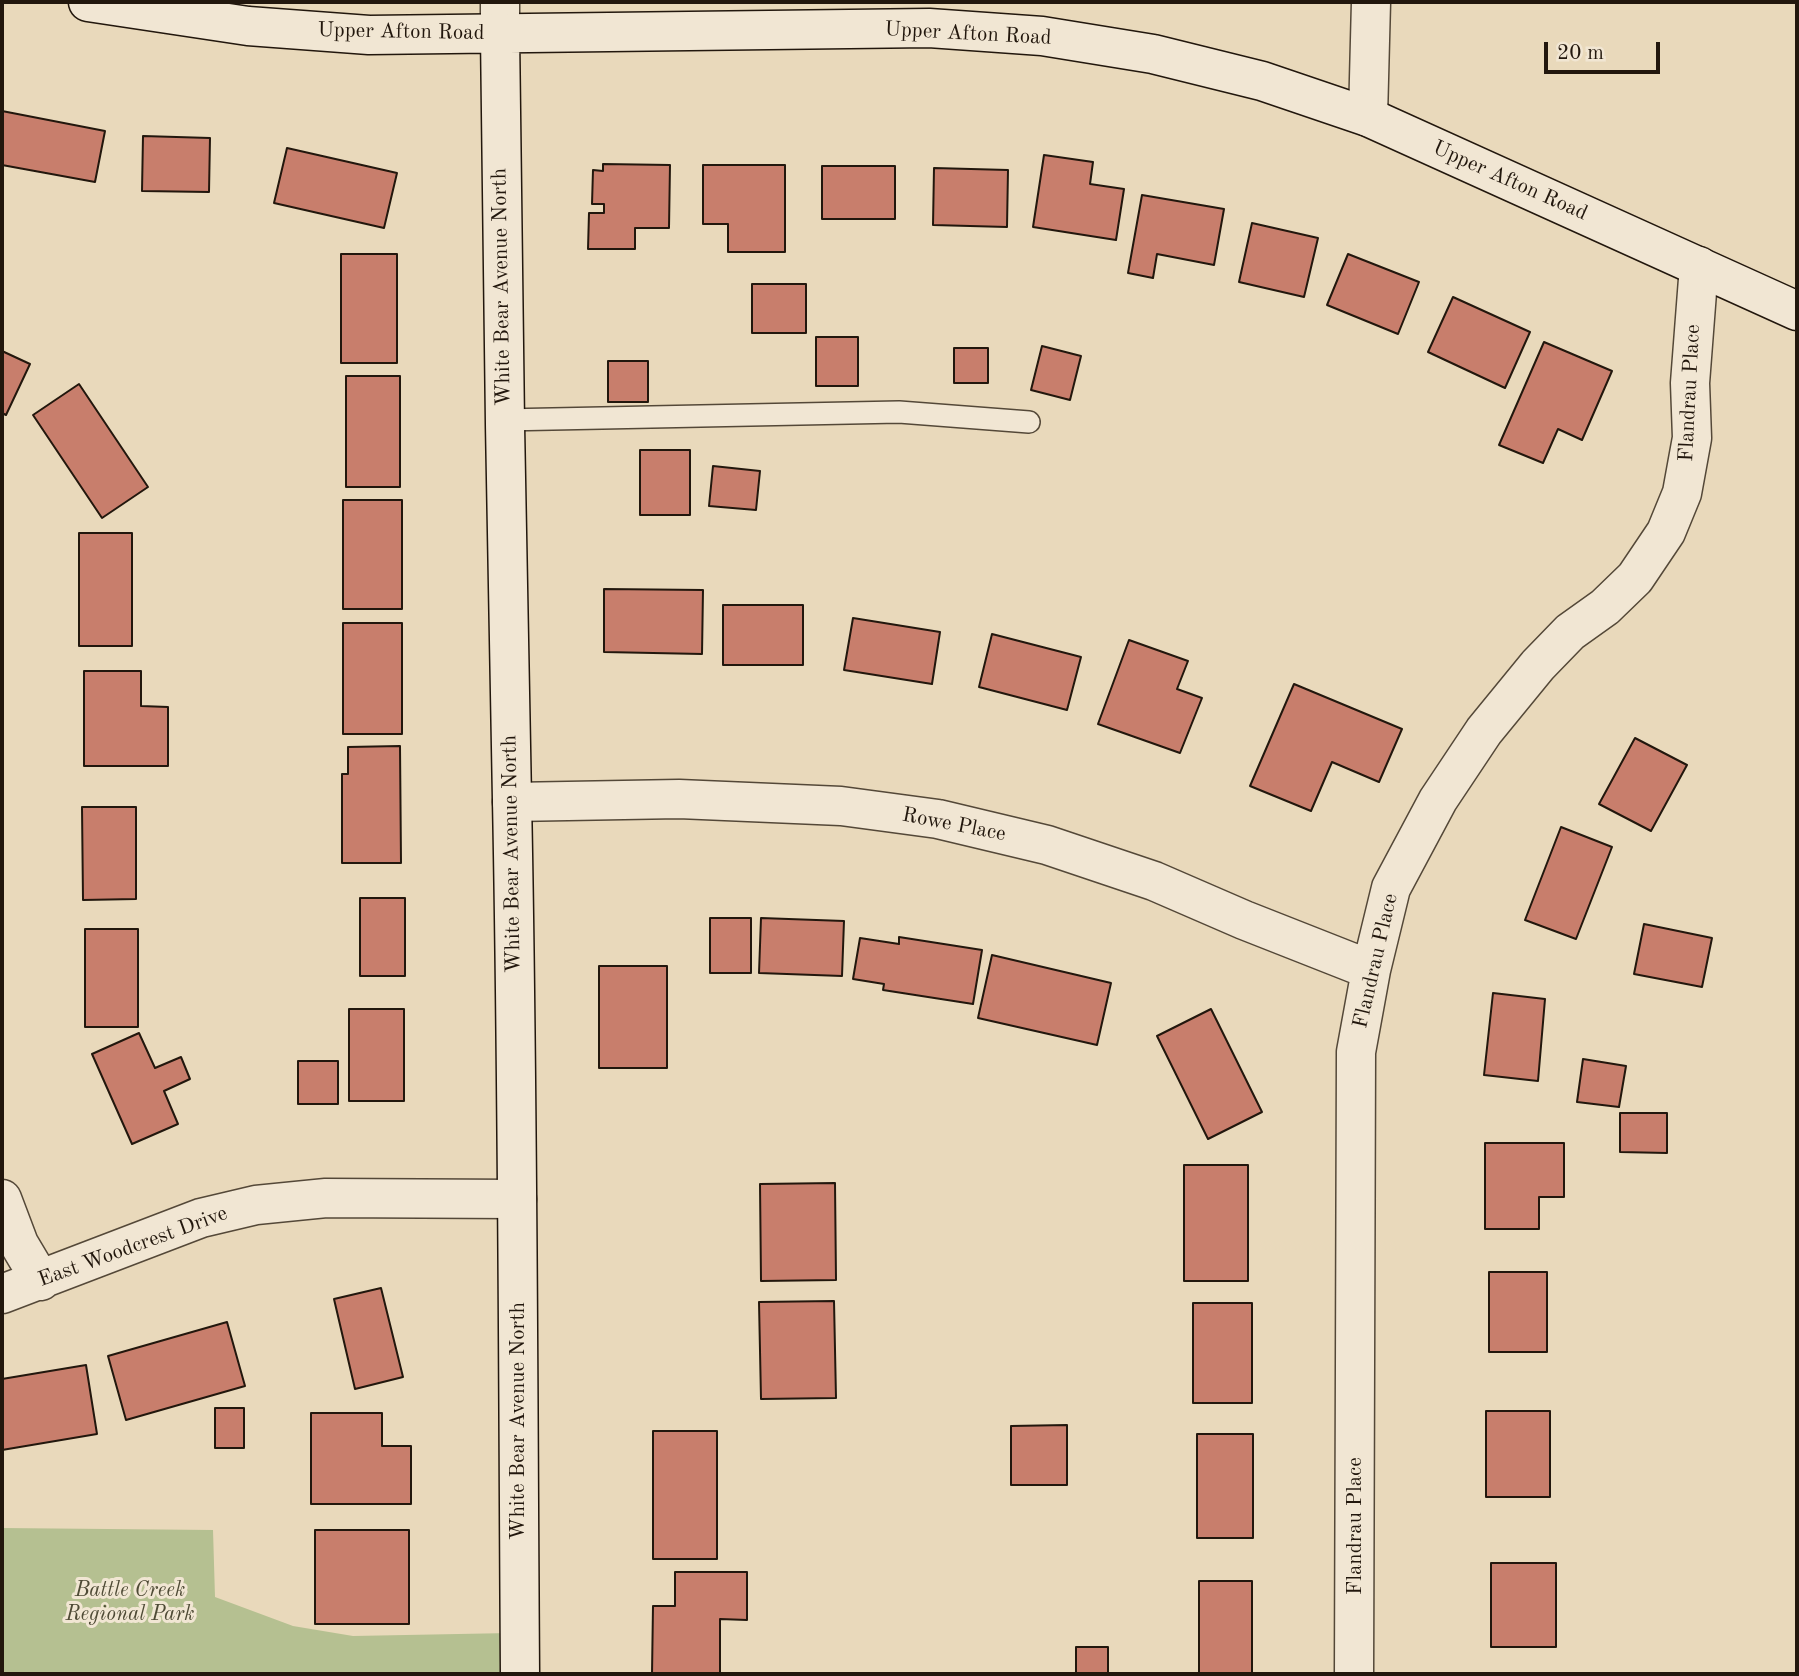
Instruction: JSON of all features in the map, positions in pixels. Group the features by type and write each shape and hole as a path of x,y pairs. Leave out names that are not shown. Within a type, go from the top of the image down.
{"street":[{"name":"Upper Afton Road","path":"88,2 248,26 369,35 500,18 929,28 1042,36 1153,54 1262,81 1368,117 1797,311"},
{"path":"1368,117 1371,2"},
{"name":"White Bear Avenue North","path":"500,18 503,420 512,802 517,1199 520,1674"},
{"name":"Flandrau Place","path":"1354,1674 1356,1052 1371,970 1391,888 1438,800 1478,741 1538,665 1562,640 1605,607 1635,578 1666,532 1682,493 1692,438 1690,383 1699,266"},
{"name":"Rowe Place","path":"512,802 679,799 828,805 938,819 1047,845 1154,881 1371,970"},
{"name":"East Woodcrest Drive","path":"2,1294 201,1218 256,1205 326,1198 517,1199"},
{"path":"2,1199 19,1244 41,1281"}],"lane":[{"path":"503,420 898,412 1029,422"}],"green space":[{"name":"Battle Creek Regional Park","path":"2,1528 213,1530 215,1597 293,1626 353,1636 511,1633 512,1674 2,1674"}],"building":[{"path":"2,111 105,131 95,182 2,165"},
{"path":"143,136 210,138 209,192 142,191"},
{"path":"287,148 397,173 384,228 274,203"},
{"path":"1044,155 1093,162 1090,184 1124,189 1116,240 1033,227"},
{"path":"603,164 670,165 669,228 635,228 635,249 588,249 589,213 604,213 604,204 592,204 593,170 603,171"},
{"path":"703,165 785,165 785,252 728,252 728,224 703,224"},
{"path":"822,166 895,166 895,219 822,219"},
{"path":"934,168 1008,170 1007,227 933,225"},
{"path":"1142,195 1224,209 1214,265 1157,254 1153,278 1128,273"},
{"path":"1252,223 1318,238 1304,297 1239,282"},
{"path":"341,254 397,254 397,363 341,363"},
{"path":"1348,254 1419,282 1398,334 1327,305"},
{"path":"752,284 806,284 806,333 752,333"},
{"path":"1453,297 1530,332 1505,388 1428,352"},
{"path":"816,337 858,337 858,386 816,386"},
{"path":"1544,342 1612,371 1582,440 1558,429 1543,463 1499,445"},
{"path":"1042,346 1081,356 1070,400 1031,390"},
{"path":"954,348 988,348 988,383 954,383"},
{"path":"2,351 30,364 6,415 2,413"},
{"path":"608,361 648,361 648,402 608,402"},
{"path":"346,376 400,376 400,487 346,487"},
{"path":"79,384 148,487 102,518 33,415"},
{"path":"640,450 690,450 690,515 640,515"},
{"path":"713,466 760,471 756,510 709,506"},
{"path":"343,500 402,500 402,609 343,609"},
{"path":"79,533 132,533 132,646 79,646"},
{"path":"604,589 703,590 702,654 604,652"},
{"path":"723,605 803,605 803,665 723,665"},
{"path":"853,618 940,632 932,684 844,670"},
{"path":"343,623 402,623 402,734 343,734"},
{"path":"992,634 1081,657 1067,710 979,687"},
{"path":"1129,640 1188,661 1177,689 1202,698 1180,753 1098,724"},
{"path":"84,671 141,671 141,706 168,707 168,766 84,766"},
{"path":"1294,684 1402,729 1379,782 1332,762 1311,811 1250,786"},
{"path":"1635,738 1687,765 1651,831 1599,804"},
{"path":"400,746 401,863 342,863 342,774 348,774 348,747"},
{"path":"82,807 136,807 136,899 83,900"},
{"path":"1561,827 1612,847 1576,939 1525,920"},
{"path":"360,898 405,898 405,976 360,976"},
{"path":"710,918 751,918 751,973 710,973"},
{"path":"761,918 844,921 842,976 759,973"},
{"path":"1644,924 1712,938 1702,987 1634,974"},
{"path":"85,929 138,929 138,1027 85,1027"},
{"path":"899,937 982,950 973,1004 883,990 884,984 853,979 860,938 899,944"},
{"path":"992,955 1111,983 1097,1045 978,1018"},
{"path":"599,966 667,966 667,1068 599,1068"},
{"path":"1493,993 1545,999 1538,1081 1484,1075"},
{"path":"349,1009 404,1009 404,1101 349,1101"},
{"path":"1211,1009 1262,1112 1208,1139 1157,1036"},
{"path":"139,1033 155,1068 181,1057 190,1079 164,1091 178,1124 132,1144 92,1054"},
{"path":"1583,1059 1626,1066 1619,1107 1577,1102"},
{"path":"298,1061 338,1061 338,1104 298,1104"},
{"path":"1620,1113 1667,1113 1667,1153 1620,1152"},
{"path":"1485,1143 1564,1143 1564,1197 1539,1197 1539,1229 1485,1229"},
{"path":"1184,1165 1248,1165 1248,1281 1184,1281"},
{"path":"835,1183 836,1280 761,1281 760,1184"},
{"path":"1489,1272 1547,1272 1547,1352 1489,1352"},
{"path":"381,1288 403,1377 355,1389 334,1299"},
{"path":"834,1301 836,1398 761,1399 759,1302"},
{"path":"1193,1303 1252,1303 1252,1403 1193,1403"},
{"path":"227,1322 245,1386 126,1420 108,1356"},
{"path":"86,1365 97,1434 2,1450 2,1379"},
{"path":"215,1408 244,1408 244,1448 215,1448"},
{"path":"1486,1411 1550,1411 1550,1497 1486,1497"},
{"path":"311,1413 382,1413 382,1446 411,1446 411,1504 311,1504"},
{"path":"1067,1425 1067,1485 1011,1485 1011,1426"},
{"path":"653,1431 717,1431 717,1559 653,1559"},
{"path":"1197,1434 1253,1434 1253,1538 1197,1538"},
{"path":"315,1530 409,1530 409,1624 315,1624"},
{"path":"1491,1563 1556,1563 1556,1647 1491,1647"},
{"path":"675,1572 747,1572 747,1620 720,1619 720,1674 652,1674 653,1606 675,1606"},
{"path":"1199,1581 1252,1581 1252,1674 1199,1674"},
{"path":"1076,1647 1108,1647 1108,1674 1076,1674"}]}
